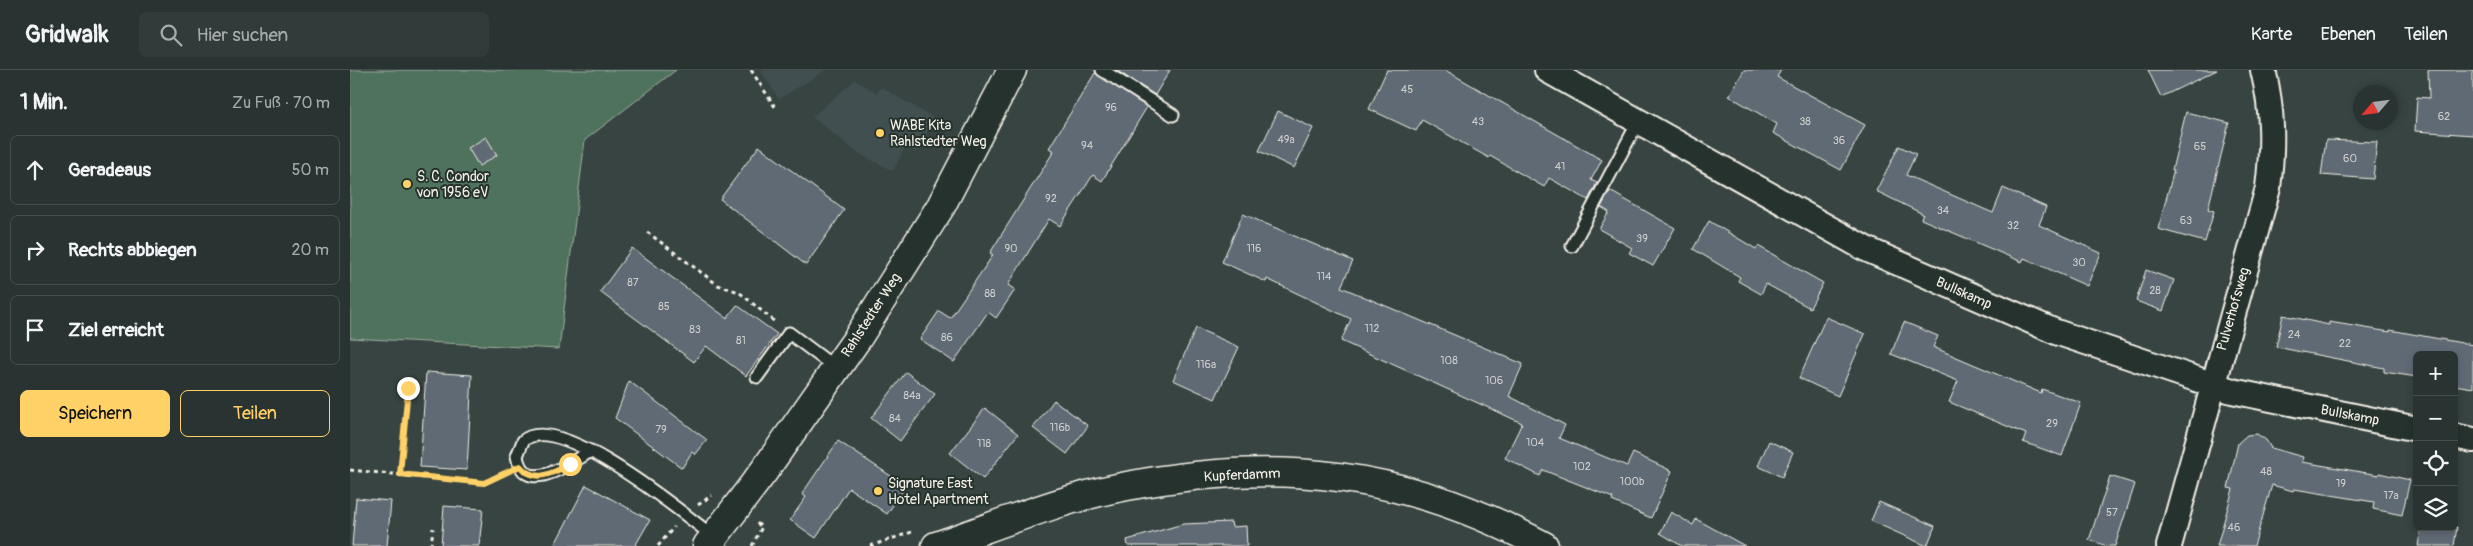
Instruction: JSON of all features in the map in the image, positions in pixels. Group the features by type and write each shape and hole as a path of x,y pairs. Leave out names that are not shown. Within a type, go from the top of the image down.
{"street":[{"name":"Rahlstedter Weg","path":"711,542 836,369 941,206 1012,70"},
{"name":"Bullskamp","path":"1547,70 1866,250 2056,332 2232,391 2413,428"},
{"name":"Pulverhofsweg","path":"2169,546 2268,188 2273,149 2272,120 2264,70"},
{"path":"2458,437 2473,440"},
{"name":"Kupferdamm","path":"936,546 1078,499 1126,486 1218,475 1278,472 1354,478 1396,487 1465,508 1544,546"}],"lane":[{"path":"1102,70 1173,115"},
{"path":"1572,246 1638,122"},
{"path":"757,377 789,333 836,369"},
{"path":"591,451 548,475 534,476 520,466 517,456 519,445 525,438 535,434 557,438 591,451 617,465 711,542"}],"path":[{"path":"751,70 775,107"},
{"path":"647,232 718,285 739,292 789,333"},
{"path":"400,474 408,388"},
{"path":"350,470 484,483 520,466"},
{"path":"658,546 677,523"},
{"path":"752,546 762,527"},
{"path":"431,546 433,528"}],"shaded area":[{"path":"760,70 826,70 779,99"},
{"name":"WABE Kita Rahlstedter Weg","path":"855,80 877,93 881,87 935,119 916,152 905,147 893,171 858,153 812,117"}],"green space":[{"path":"350,70 676,70 585,140 559,349 350,338"}],"building":[{"path":"1116,70 1170,70 1155,95"},
{"path":"1387,70 1445,70 1602,160 1591,180 1597,183 1588,200 1549,178 1544,187 1422,120 1416,131 1369,109"},
{"path":"1744,70 1781,70 1777,77 1865,125 1841,170 1773,133 1777,124 1729,96"},
{"path":"2148,70 2217,70 2161,97"},
{"path":"2428,70 2473,70 2473,135 2415,131 2417,97 2429,98"},
{"path":"1095,73 1147,107 1102,181 1093,175 1060,226 1049,219 1008,285 1015,290 996,318 988,312 954,362 920,339 939,311 950,318 993,255 990,253 1054,151 1049,148"},
{"path":"1278,111 1313,128 1294,168 1259,151"},
{"path":"2186,112 2229,123 2208,209 2214,211 2205,242 2158,229 2174,170 2172,170"},
{"path":"486,137 497,155 479,166 468,148"},
{"path":"2326,140 2377,142 2373,179 2321,175"},
{"path":"759,146 844,210 806,265 720,199"},
{"path":"1899,146 1916,154 1906,175 1993,213 2003,188 2046,207 2039,225 2101,253 2087,286 2024,258 2022,262 1921,219 1923,214 1876,191"},
{"path":"1610,191 1675,228 1653,266 1629,253 1632,248 1599,229 1609,212 1601,207"},
{"path":"1243,214 1353,261 1341,287 1523,364 1509,396 1565,425 1559,438 1627,466 1633,453 1672,471 1651,518 1612,501 1613,498 1543,470 1540,476 1505,458 1522,423 1341,341 1351,319 1267,279 1266,282 1222,262"},
{"path":"1709,221 1756,249 1758,246 1823,283 1810,308 1766,284 1761,294 1738,281 1740,277 1693,249"},
{"path":"632,248 727,318 737,305 777,334 746,376 706,346 694,362 600,292"},
{"path":"2146,270 2174,280 2163,311 2136,301"},
{"path":"2283,315 2329,325 2329,322 2390,332 2390,330 2473,345 2473,388 2458,386 2458,351 2413,351 2413,376 2384,372 2384,368 2276,347"},
{"path":"1826,317 1865,334 1838,396 1799,378"},
{"path":"1904,322 1938,336 1933,347 2041,393 2042,389 2081,403 2062,456 2023,442 2026,434 1949,402 1958,381 1891,354"},
{"path":"1196,328 1239,347 1215,399 1173,380"},
{"path":"426,372 472,375 467,470 420,467"},
{"path":"906,372 935,394 900,441 871,418"},
{"path":"629,381 707,440 695,455 692,452 682,468 615,418"},
{"path":"1054,400 1088,426 1067,454 1033,428"},
{"path":"985,408 1018,434 983,479 950,453"},
{"path":"2257,434 2266,440 2271,448 2303,457 2302,462 2379,475 2379,473 2410,480 2402,515 2373,509 2374,502 2294,489 2293,491 2272,485 2254,546 2217,546 2233,489 2228,488 2238,443 2247,435"},
{"name":"Signature East Hotel Apartment","path":"838,441 906,486 887,514 849,488 816,538 790,520 806,497 802,494"},
{"path":"1769,441 1793,452 1782,477 1758,466"},
{"path":"2110,476 2135,484 2115,546 2107,546 2089,540"},
{"path":"586,485 650,520 635,546 554,546"},
{"path":"356,498 391,501 387,546 352,546"},
{"path":"1879,502 1935,526 1927,546 1871,521"},
{"path":"444,506 483,509 479,546 441,546"},
{"path":"1671,512 1693,525 1696,519 1745,546 1682,546 1660,533"},
{"path":"1231,522 1232,527 1246,526 1247,546 1128,546 1127,540 1183,524"},
{"path":"2420,531 2456,531 2454,546 2418,546"}],"place":[{"name":"WABE Kita Rahlstedter Weg","path":"880,133"},
{"name":"S. C. Condor von 1956 eV","path":"407,184"},
{"name":"Signature East Hotel Apartment","path":"878,491"}],"route":[{"path":"408,388 400,474 484,483 520,466 534,476 540,476 548,475 570,464"}]}
